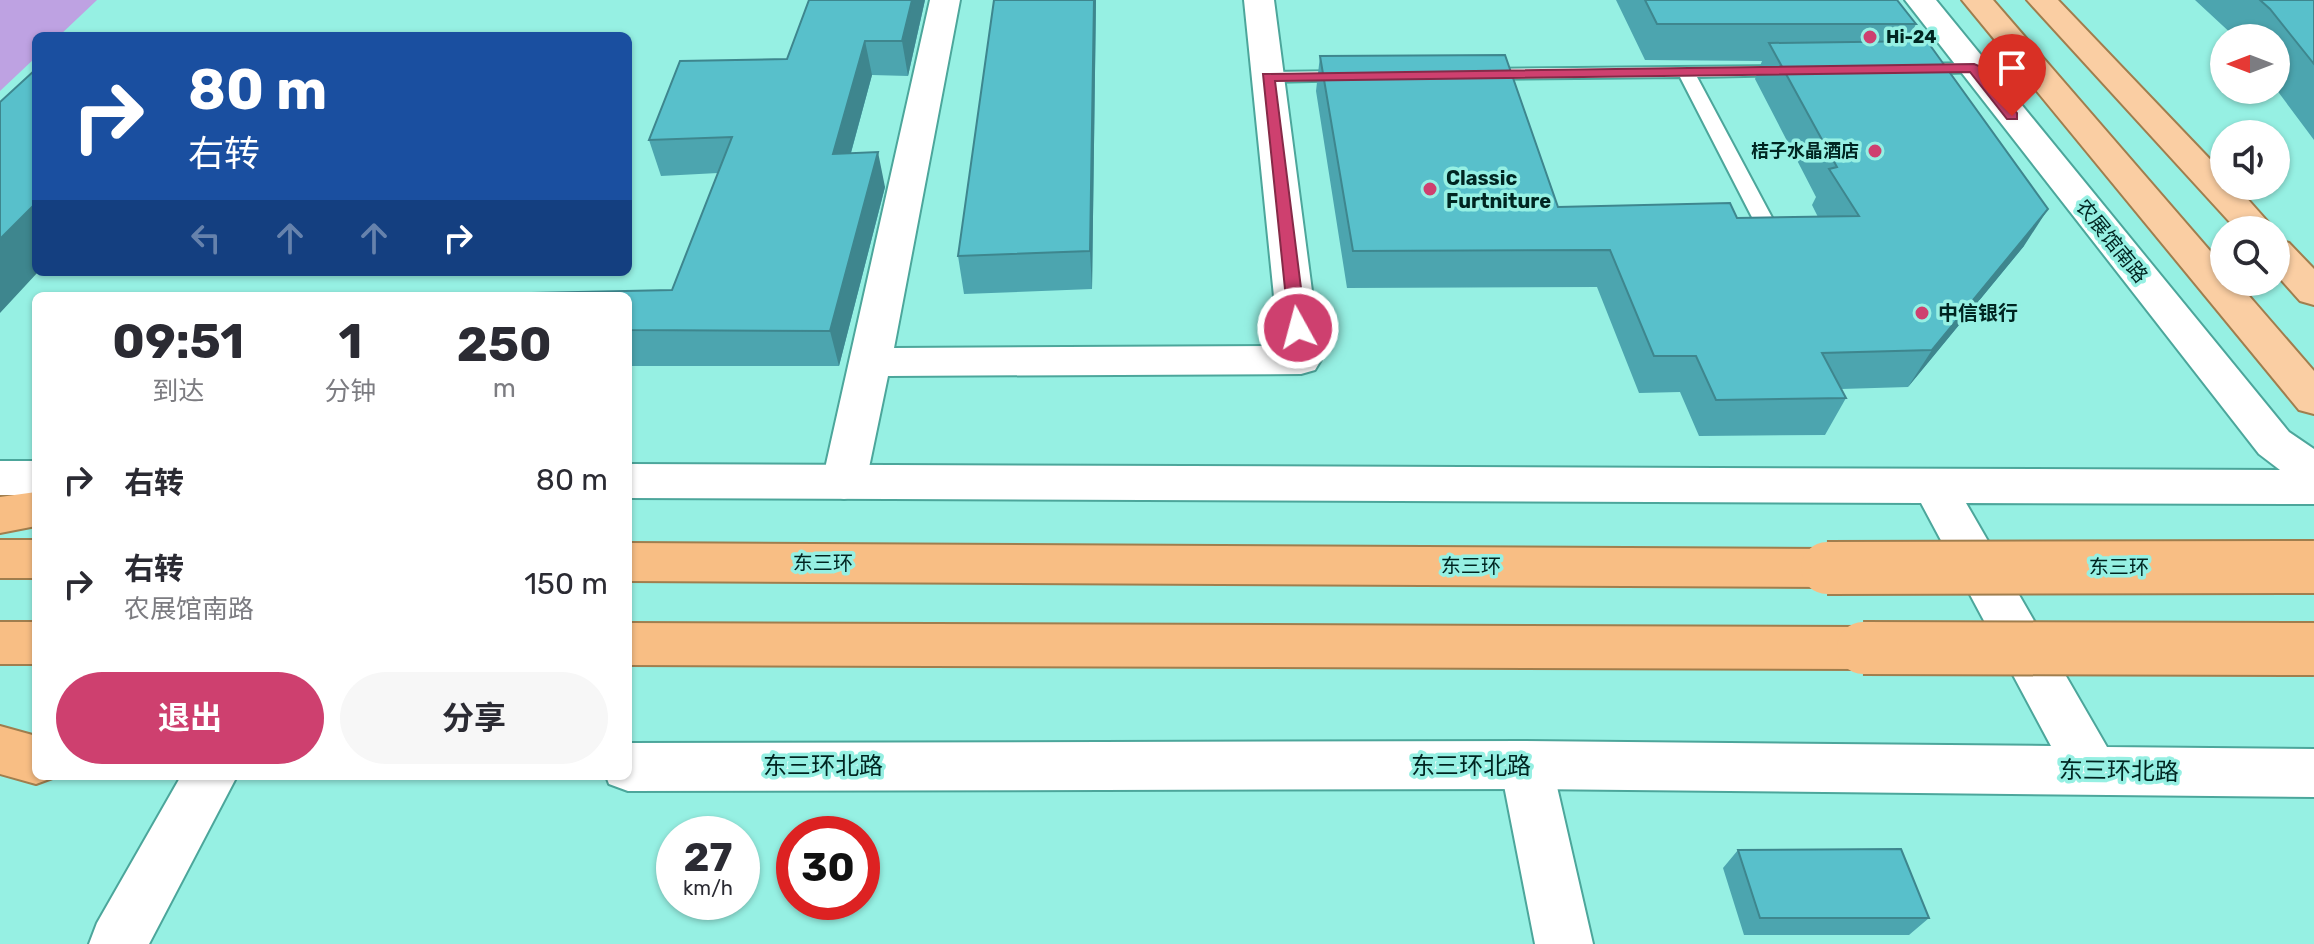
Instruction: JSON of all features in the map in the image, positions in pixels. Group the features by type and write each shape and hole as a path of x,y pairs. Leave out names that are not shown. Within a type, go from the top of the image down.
{"highway":[{"path":"0,515 32,510"},
{"path":"0,559 32,559"},
{"name":"东三环","path":"632,562 1827,568 2314,567"},
{"path":"0,643 32,643"},
{"path":"632,644 2314,649"},
{"path":"0,750 32,762"}],"main road":[{"path":"1977,0 2314,399"},
{"path":"2042,0 2244,216"},
{"path":"2290,266 2314,292"}],"street":[{"path":"844,482 945,0"},
{"path":"871,362 1301,360 1259,0"},
{"name":"农展馆南路","path":"1920,0 2274,443 2314,472"},
{"path":"0,478 32,478"},
{"path":"632,481 2314,487"},
{"path":"1934,486 2092,770"},
{"path":"0,766 32,763"},
{"path":"1526,765 1564,944"},
{"name":"东三环北路","path":"632,767 1526,765 2314,773"},
{"path":"118,944 208,780"}],"lane":[{"path":"1891,69 1974,68"},
{"path":"1469,75 1812,70"},
{"path":"1686,72 1766,225"},
{"path":"1268,77 1361,76"}],"shaded area":[{"path":"0,0 97,0 63,32 32,32 32,61 0,91"}],"building":[{"path":"809,0 912,0 902,41 865,41 833,154 878,152 830,331 632,330 632,292 577,292 672,290 732,137 649,140 680,61 787,59"},
{"path":"994,0 1094,0 1090,251 958,256"},
{"path":"1645,0 1897,0 1916,24 1657,24"},
{"path":"2260,0 2314,0 2314,64 2290,34 2290,24 2282,24"},
{"path":"1927,41 2048,209 1932,350 1822,353 1846,398 1716,400 1696,356 1654,356 1610,250 1353,251 1320,56 1505,55 1558,207 1730,203 1737,218 1859,216 1829,169 1837,167 1769,43"},
{"path":"32,73 32,207 0,239 0,102"},
{"path":"1901,849 1929,918 1760,918 1738,850"}],"place":[{"name":"Hi-24","path":"1870,37"},
{"name":"桔子水晶酒店","path":"1875,151"},
{"name":"Classic Furtniture","path":"1430,189"},
{"name":"中信银行","path":"1922,313"}],"route":[{"path":"1298,328 1268,77 1974,68 2012,116"}]}
